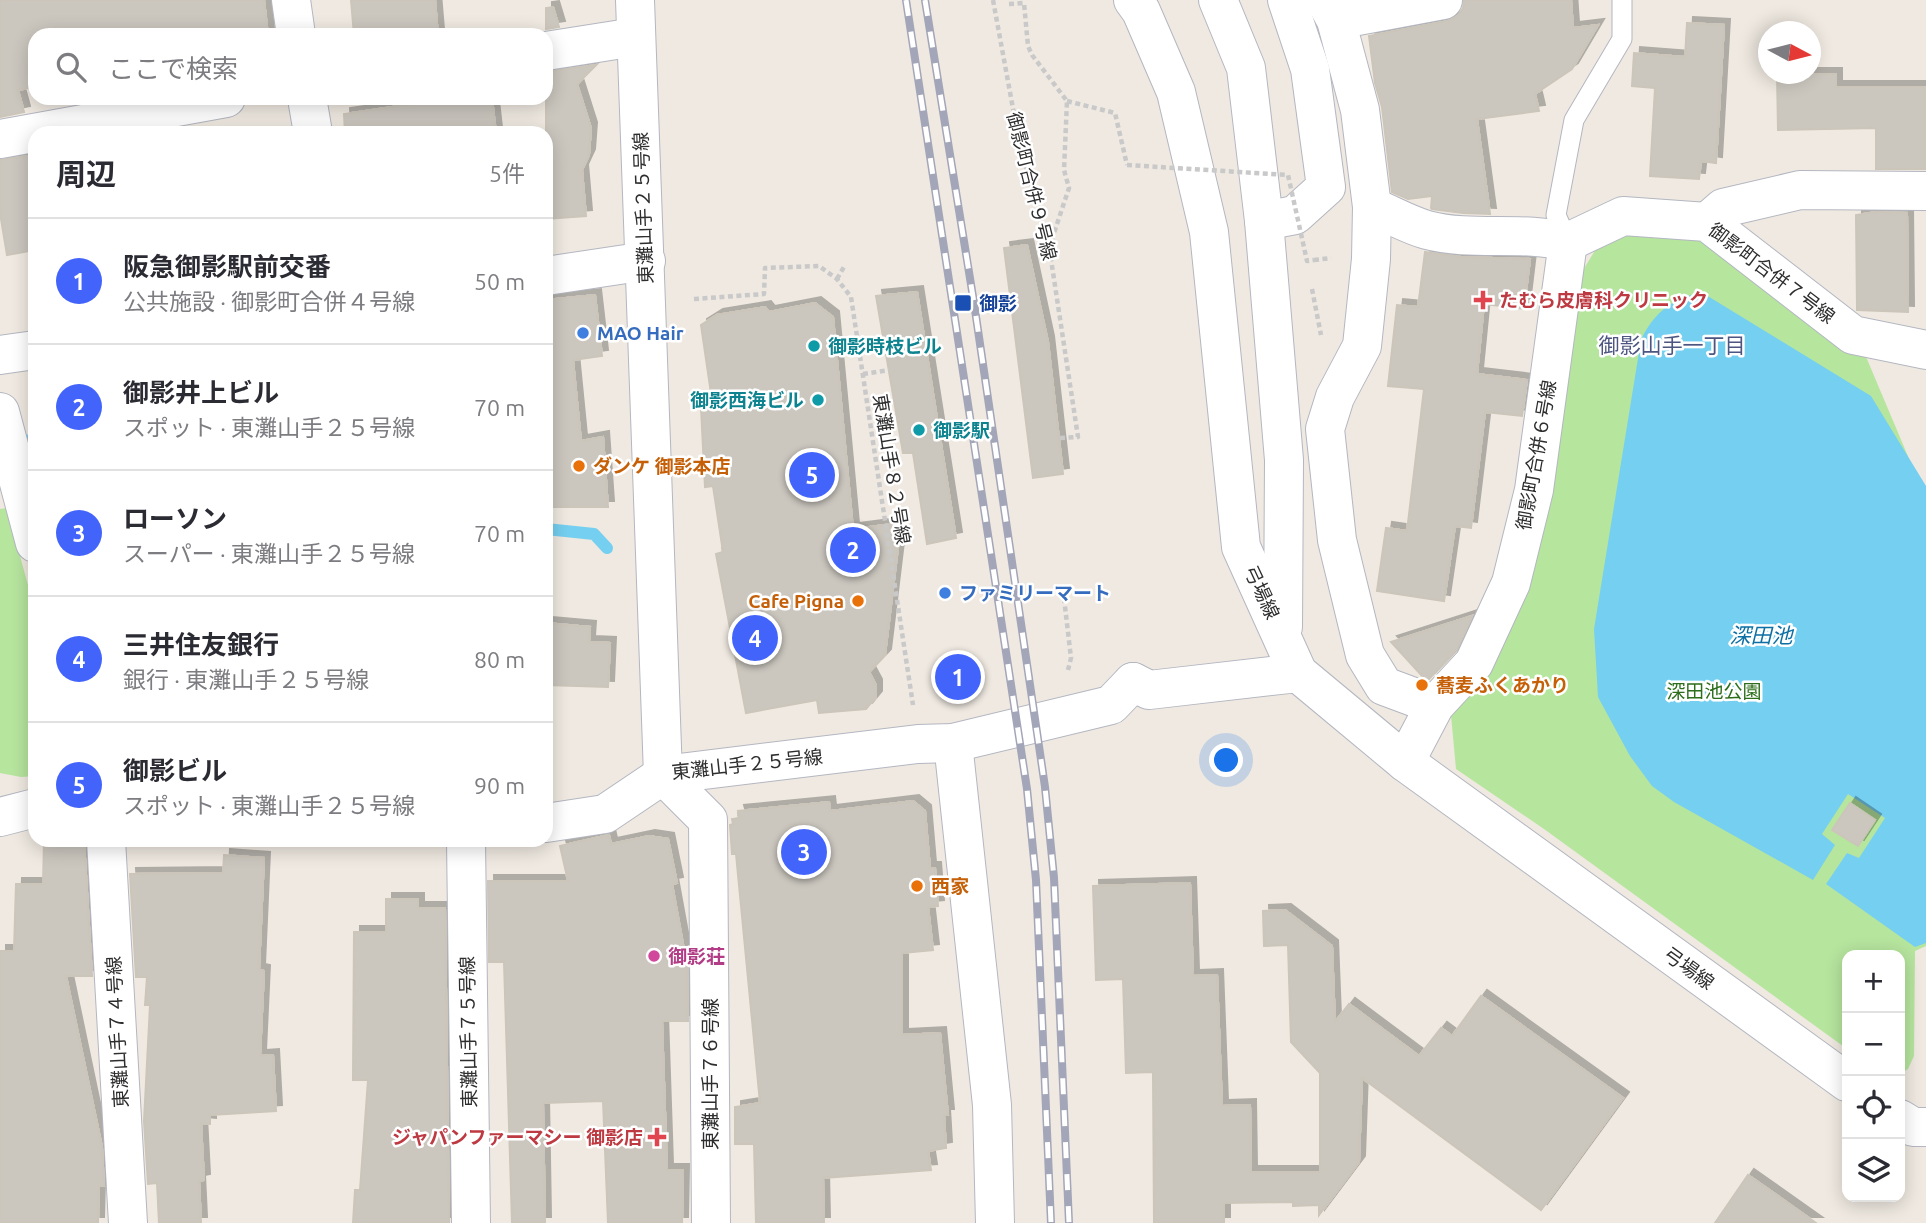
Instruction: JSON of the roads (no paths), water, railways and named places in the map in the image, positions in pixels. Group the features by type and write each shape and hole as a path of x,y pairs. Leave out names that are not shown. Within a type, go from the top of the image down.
{"street":[{"path":"291,0 295,28"},
{"name":"弓場線","path":"1133,0 1141,11 1177,92 1209,232 1241,547 1283,638"},
{"name":"弓場線","path":"1218,0 1246,68 1264,220 1284,460 1283,638"},
{"path":"1264,220 1295,215 1326,187 1310,69 1287,0"},
{"path":"1435,705 1384,686 1365,655 1337,540 1325,429 1335,397 1362,346 1371,259 1373,206 1360,110 1330,10 1440,0"},
{"path":"553,48 635,18"},
{"name":"東灘山手２５号線","path":"635,18 663,775 936,743 1111,705 1133,682 1149,690 1298,673"},
{"path":"72,126 187,105"},
{"path":"308,105 312,126"},
{"path":"0,139 28,134"},
{"path":"1707,222 1723,208 1800,190 1926,191"},
{"path":"1373,206 1427,230 1457,234 1546,236 1568,242"},
{"name":"御影町合併７号線","path":"1568,242 1623,216 1707,222 1853,335 1926,350"},
{"name":"御影町合併６号線","path":"1405,762 1435,705 1474,663 1511,583 1534,491 1568,242"},
{"path":"553,275 646,261"},
{"path":"0,355 28,351"},
{"path":"0,412 28,517"},
{"path":"1283,638 1298,673"},
{"name":"弓場線","path":"1298,673 1405,762 1842,1079"},
{"path":"936,743 992,1105 995,1223"},
{"path":"553,822 605,814 663,775"},
{"name":"東灘山手７６号線","path":"663,775 708,820 710,1223"},
{"path":"0,817 28,810"},
{"name":"東灘山手７４号線","path":"106,847 128,1223"},
{"name":"東灘山手７５号線","path":"466,847 471,1223"},
{"path":"1905,1122 1913,1127 1926,1127"}],"lane":[{"path":"1568,242 1556,215 1574,120 1622,38 1622,0"}],"water":[{"name":"深田池","path":"1691,295 1706,295 1871,396 1926,486 1926,943 1915,947 1826,884 1847,853 1859,858 1885,818 1848,794 1822,834 1835,845 1813,880 1674,802 1652,786 1630,756 1598,697 1594,629 1641,340 1661,312 1675,301"}],"waterway":[{"path":"553,530 594,534 607,548"}],"railway":[{"path":"906,0 1027,789 1036,880 1051,1223"},
{"path":"925,0 974,303 1045,787 1054,878 1069,1223"}],"place":[{"name":"たむら皮膚科クリニック","path":"1483,300"},
{"name":"御影","path":"963,303"},
{"name":"MAO Hair","path":"583,333"},
{"name":"御影時枝ビル","path":"814,346"},
{"name":"御影西海ビル","path":"818,400"},
{"name":"御影駅","path":"919,430"},
{"name":"ダンケ 御影本店","path":"579,466"},
{"name":"御影ビル","path":"812,475"},
{"name":"御影井上ビル","path":"853,550"},
{"name":"ファミリーマート","path":"945,593"},
{"name":"Cafe Pigna","path":"858,601"},
{"name":"三井住友銀行","path":"755,638"},
{"name":"阪急御影駅前交番","path":"958,677"},
{"name":"蕎麦ふくあかり","path":"1422,685"},
{"name":"ローソン","path":"804,852"},
{"name":"西家","path":"917,886"},
{"name":"御影荘","path":"654,956"},
{"name":"ジャパンファーマシー 御影店","path":"657,1137"}],"district":[{"name":"御影山手一丁目","path":"1672,346"}],"park label":[{"name":"深田池公園","path":"1714,691"}]}
